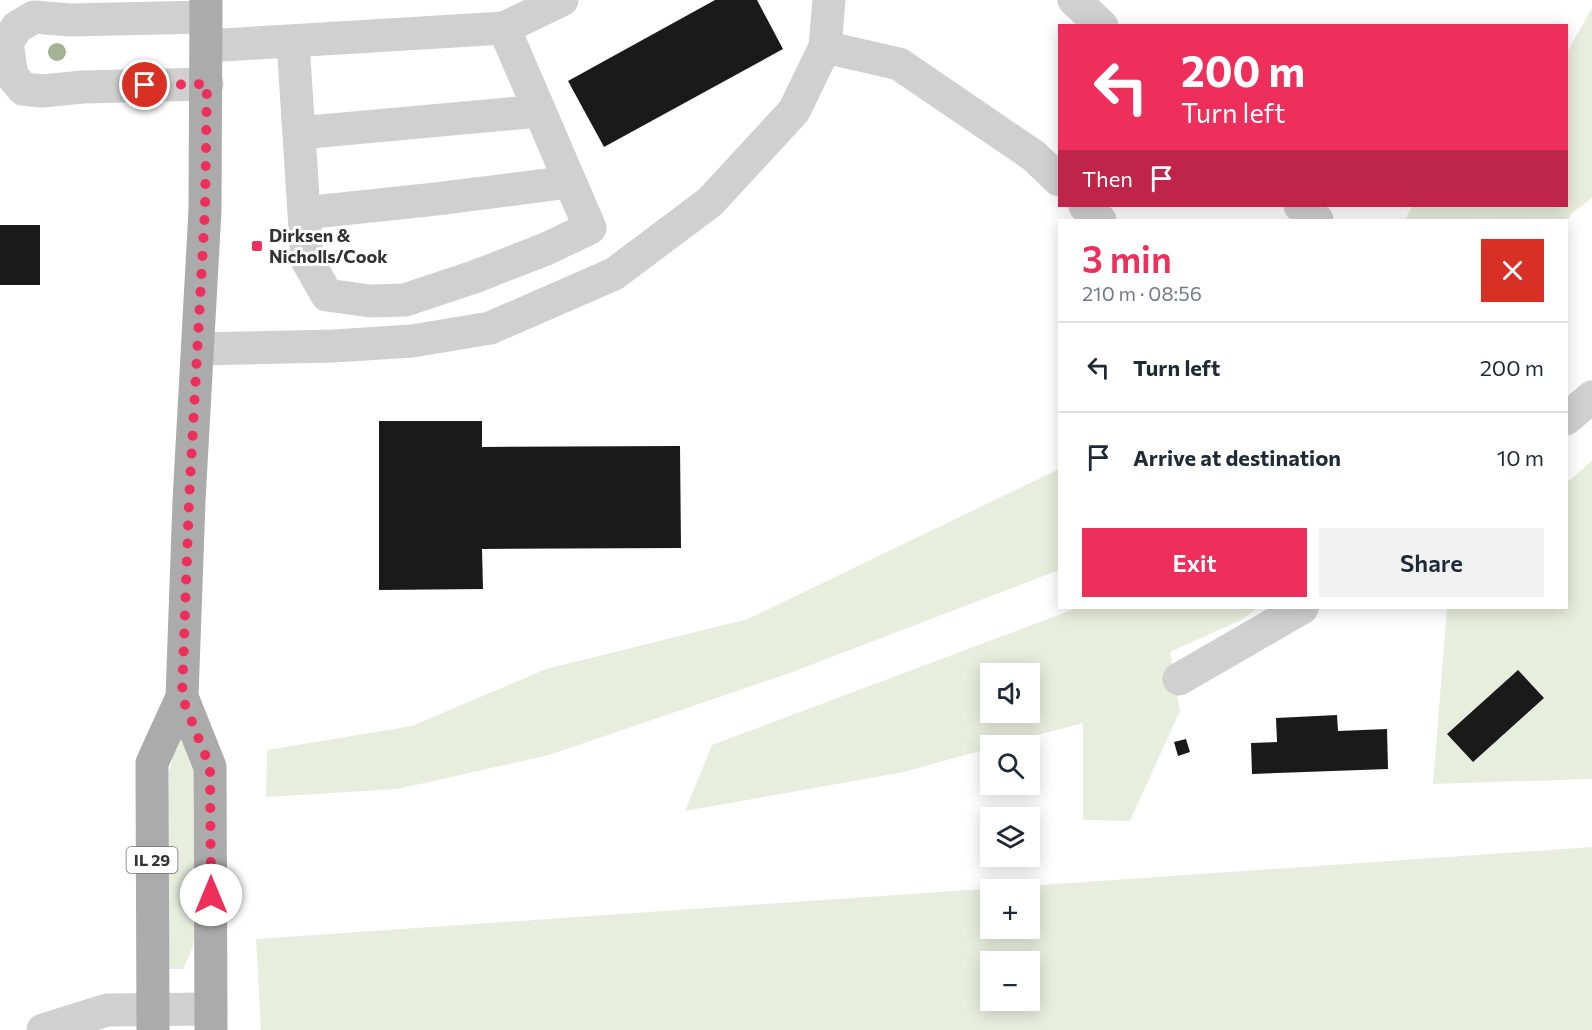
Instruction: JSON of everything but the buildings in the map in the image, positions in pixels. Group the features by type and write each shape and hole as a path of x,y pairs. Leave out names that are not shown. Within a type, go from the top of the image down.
{"main road":[{"name":"IL 29","path":"153,1020 152,763 182,697 189,501 205,210 206,21"},
{"name":"IL 29","path":"182,697 210,767 211,1019"}],"street":[{"path":"207,84 83,87 11,93 12,75 7,43 16,27 34,17 70,20 206,21 293,42 504,28 562,0"},
{"path":"198,349 334,346 412,341 490,328 614,274 710,202 794,111 825,47 829,0"},
{"path":"1074,0 1100,24"},
{"path":"293,42 307,260 327,295 370,301 405,300 505,265 590,228 504,28"},
{"path":"825,47 899,64 1034,156 1058,179"},
{"path":"299,133 540,111"},
{"path":"304,213 436,200 570,182"},
{"path":"1086,207 1099,219"},
{"path":"1301,207 1316,219"},
{"path":"1568,418 1592,397"},
{"path":"1179,679 1300,609"},
{"path":"43,1030 107,1010 153,1020 211,1019"}],"green space":[{"path":"1592,8 1592,198 1571,214 1568,219 1406,219 1412,207 1568,207 1568,50"},
{"path":"1592,461 1592,779 1433,784 1447,609 1568,609 1568,481"},
{"path":"1058,469 1058,570 787,674 549,755 398,789 266,797 267,750 412,726 546,669 748,619"},
{"path":"1074,609 1257,609 1241,620 1170,652 1180,711 1130,821 1083,820 1083,723 1038,735 980,735 980,751 904,772 685,811 712,745"},
{"path":"181,740 193,740 194,937 193,947 183,969 169,969 169,772"},
{"path":"1592,847 1592,1030 261,1030 256,939 980,889 980,939 1040,939 1040,885"}],"place":[{"name":"Dirksen & Nicholls/Cook","path":"257,246"}],"route":[{"path":"145,85 207,84 205,210 189,501 182,697 210,767 211,895"}]}
